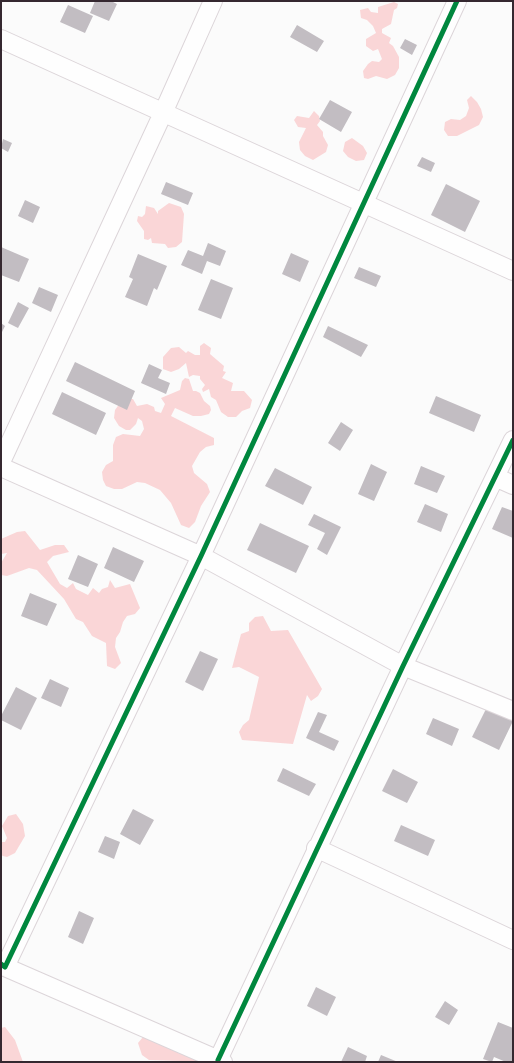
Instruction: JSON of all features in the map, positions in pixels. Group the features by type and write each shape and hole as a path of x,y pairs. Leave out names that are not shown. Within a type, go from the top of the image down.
{"street":[{"path":"1,462 164,113 213,1"},
{"path":"457,1 201,556 3,965 220,1061 316,848 402,666 513,440"},
{"path":"1,40 513,271"},
{"path":"1,467 201,556 402,666 513,711"},
{"path":"495,477 513,485"},
{"path":"316,848 513,940"}],"shaded area":[{"path":"394,2 398,4 397,8 394,10 391,24 382,29 382,33 391,38 389,43 393,46 399,57 399,68 395,75 387,79 376,76 368,79 364,78 363,71 368,64 372,61 379,62 382,59 378,49 373,51 366,46 366,39 376,33 373,26 367,20 361,18 360,10 368,8 371,12 378,13 378,7"},
{"path":"471,96 481,109 483,117 479,125 457,136 448,136 444,130 445,122 451,119 460,120 466,116 469,108 467,100"},
{"path":"314,111 319,116 320,121 317,125 323,132 323,136 328,145 326,152 313,160 305,156 300,150 299,142 306,128 298,127 294,120 297,116 309,118"},
{"path":"352,138 363,146 367,153 364,160 356,161 348,157 343,151 345,142"},
{"path":"169,203 181,207 184,214 182,242 176,247 168,248 165,244 152,243 151,238 148,240 144,239 144,231 137,221 138,216 142,217 145,214 146,206 154,208 158,214 158,211"},
{"path":"204,343 211,348 210,354 224,366 223,371 226,372 222,378 233,383 231,391 244,391 252,400 250,408 242,411 236,417 228,417 221,412 216,400 211,397 209,389 203,392 202,389 205,385 200,379 200,376 193,375 189,377 186,363 179,369 171,372 163,369 163,357 171,348 179,347 186,353 188,351 195,355 200,355 200,346"},
{"path":"185,378 189,379 193,391 200,393 204,401 210,406 211,410 209,414 193,416 175,408 171,416 214,438 214,445 206,447 200,452 192,466 194,473 207,484 210,492 201,506 195,522 189,528 181,525 171,503 160,490 145,483 137,482 122,489 114,489 106,486 103,480 102,472 106,465 113,461 113,445 116,437 123,434 140,436 144,429 142,421 138,418 136,424 130,430 126,430 119,426 114,418 115,410 120,403 128,399 133,399 137,406 147,404 154,407 155,411 161,413 165,404 161,398 180,390 182,381"},
{"path":"25,531 40,550 55,545 64,545 69,552 53,556 47,562 60,584 67,588 73,583 76,589 88,595 93,588 99,593 102,589 108,587 110,580 115,588 130,584 140,608 135,614 127,616 116,638 115,647 121,663 115,669 107,666 106,643 92,636 83,622 76,619 64,599 37,570 29,568 7,576 1,575 1,563 7,553 1,554 1,539 17,532"},
{"path":"263,616 271,631 288,630 322,689 318,696 311,701 307,695 293,744 242,740 239,732 243,725 249,720 259,677 239,667 232,668 241,634 249,631 249,623 255,617"},
{"path":"16,814 23,824 25,836 15,853 7,857 3,856 1,855 1,842 5,842 7,838 2,826 8,816"},
{"path":"5,1027 15,1040 23,1062 1,1062 1,1028"},
{"path":"151,1034 180,1054 188,1054 215,1062 149,1060 142,1055 138,1043 143,1037"}],"building":[{"path":"95,1 111,1 117,4 109,21 90,13"},
{"path":"68,5 93,16 85,33 60,22"},
{"path":"297,25 324,41 317,52 290,37"},
{"path":"405,39 417,45 412,55 400,48"},
{"path":"330,100 352,112 341,132 319,119"},
{"path":"3,139 12,143 8,152 1,148"},
{"path":"422,157 435,163 431,172 417,166"},
{"path":"166,182 193,193 188,205 161,194"},
{"path":"446,184 480,201 465,232 431,215"},
{"path":"25,200 40,207 33,223 18,216"},
{"path":"208,243 226,251 220,266 207,261 202,274 181,265 188,250 203,256"},
{"path":"1,247 29,259 19,282 1,275"},
{"path":"291,253 309,261 300,282 282,274"},
{"path":"138,254 167,266 157,290 154,288 147,306 125,297 133,279 129,277"},
{"path":"359,267 381,276 376,287 354,278"},
{"path":"211,279 233,288 221,319 198,310"},
{"path":"39,287 58,295 51,312 32,303"},
{"path":"18,302 29,308 18,328 8,323"},
{"path":"1,323 5,326 1,334"},
{"path":"328,326 368,345 361,357 323,337"},
{"path":"75,362 135,391 127,410 66,381"},
{"path":"149,364 162,370 158,378 170,383 166,394 141,383"},
{"path":"62,392 106,413 96,435 52,414"},
{"path":"436,396 481,415 474,432 429,413"},
{"path":"341,422 353,430 340,451 328,443"},
{"path":"371,464 387,472 374,501 358,494"},
{"path":"421,466 445,476 437,493 414,484"},
{"path":"275,468 312,487 303,505 265,486"},
{"path":"425,504 448,514 441,532 417,522"},
{"path":"502,507 513,511 513,538 492,529"},
{"path":"314,514 341,527 327,555 317,549 325,533 308,525"},
{"path":"260,523 309,546 296,573 247,550"},
{"path":"113,547 144,561 134,582 104,568"},
{"path":"78,555 98,564 88,587 68,579"},
{"path":"30,593 57,604 47,626 21,616"},
{"path":"200,651 218,659 203,691 185,682"},
{"path":"50,679 69,688 61,707 41,698"},
{"path":"16,687 37,698 21,730 1,720 1,716"},
{"path":"486,709 513,721 499,750 472,737"},
{"path":"318,712 327,715 319,732 339,741 334,751 306,738"},
{"path":"433,718 459,729 452,746 426,734"},
{"path":"283,768 316,784 309,796 277,781"},
{"path":"393,769 418,782 407,803 382,791"},
{"path":"133,809 154,820 140,845 120,834"},
{"path":"401,825 435,840 428,856 394,841"},
{"path":"105,836 120,842 114,859 98,852"},
{"path":"79,911 94,918 83,944 68,937"},
{"path":"316,987 336,997 327,1016 307,1006"},
{"path":"445,1001 458,1010 449,1025 435,1017"},
{"path":"498,1022 513,1028 513,1062 506,1062 494,1057 492,1062 483,1059"},
{"path":"348,1047 367,1056 365,1062 341,1062"},
{"path":"381,1055 398,1062 378,1062"}],"cycle path":[{"path":"1,964 5,967 201,556 457,1"},
{"path":"218,1060 403,666 513,440"}]}
